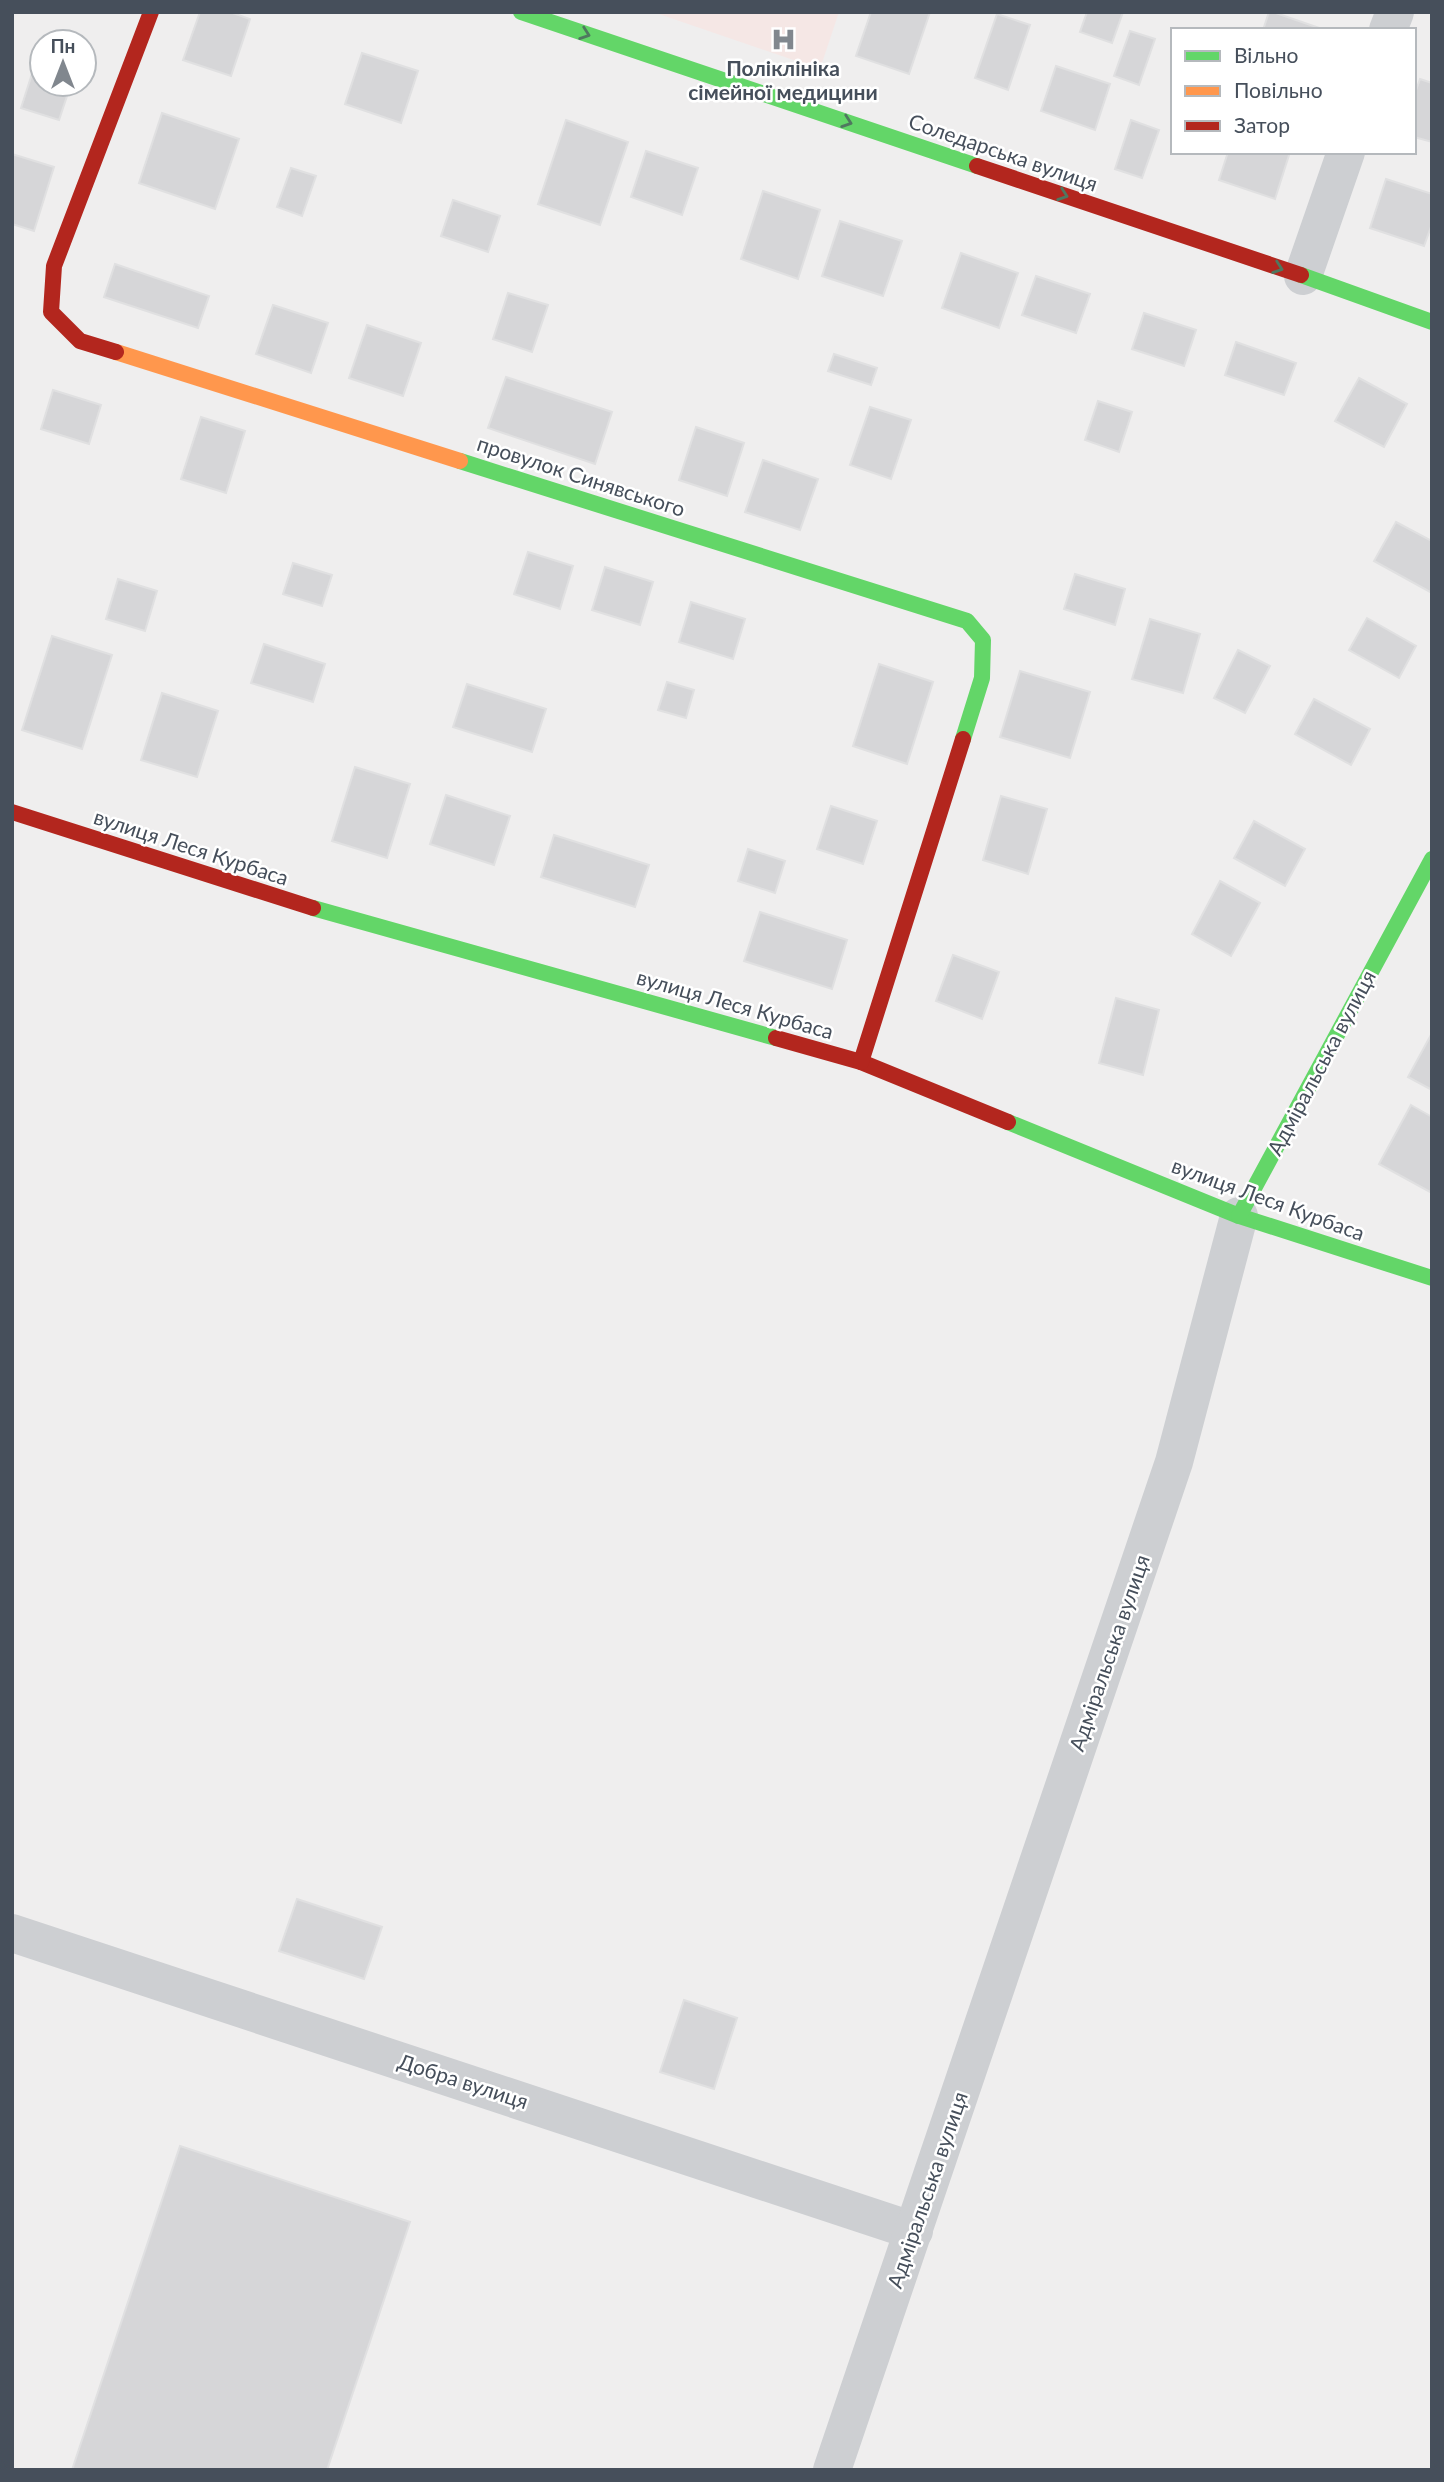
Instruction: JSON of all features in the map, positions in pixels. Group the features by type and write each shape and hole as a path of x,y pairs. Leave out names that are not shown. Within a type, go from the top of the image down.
{"street":[{"name":"провулок Синявського","path":"151,12 54,266 51,312 80,341 967,621 983,640 982,678 861,1062"},
{"name":"Соледарська вулиця","path":"521,12 1432,321"},
{"path":"1303,276 1345,154"},
{"name":"вулиця Леся Курбаса","path":"12,812 283,900 861,1062 1239,1216 1432,1278"},
{"name":"Адміральська вулиця","path":"832,2470 1174,1462 1239,1216 1432,859"},
{"name":"Добра вулиця","path":"12,1933 914,2231"}],"shaded area":[{"name":"Поліклініка сімейної медицини","path":"653,12 839,12 820,69"}],"building":[{"path":"200,12 230,12 250,19 231,76 183,60"},
{"path":"871,12 930,12 909,74 856,56"},
{"path":"1087,12 1123,12 1112,43 1080,32"},
{"path":"1269,12 1273,12 1319,28 1264,28"},
{"path":"997,14 1030,25 1008,90 975,78"},
{"path":"1130,31 1155,39 1139,85 1114,76"},
{"path":"362,53 418,71 401,123 345,104"},
{"path":"1056,66 1110,84 1095,130 1041,111"},
{"path":"1420,79 1432,83 1432,142 1416,138 1416,90"},
{"path":"28,86 28,98 66,98 59,120 21,108"},
{"path":"162,113 239,139 215,209 139,183"},
{"path":"566,120 628,142 600,225 538,204"},
{"path":"1131,120 1159,130 1142,178 1115,169"},
{"path":"646,151 698,168 682,215 631,197"},
{"path":"12,154 54,167 34,231 12,224"},
{"path":"1227,154 1289,154 1275,199 1219,180"},
{"path":"291,168 316,176 302,216 277,207"},
{"path":"1386,179 1432,194 1432,224 1424,246 1370,228"},
{"path":"763,191 820,210 798,279 741,259"},
{"path":"453,200 500,216 488,252 441,236"},
{"path":"840,221 902,241 883,296 822,276"},
{"path":"961,253 1018,273 999,328 942,308"},
{"path":"115,264 209,296 198,328 104,297"},
{"path":"1036,276 1090,294 1076,333 1022,315"},
{"path":"508,293 548,305 532,352 493,339"},
{"path":"273,305 328,323 311,373 256,354"},
{"path":"1144,313 1196,330 1184,366 1132,349"},
{"path":"367,325 421,343 403,396 349,378"},
{"path":"1236,342 1296,363 1284,395 1225,375"},
{"path":"834,354 877,368 871,385 828,371"},
{"path":"506,377 612,412 595,464 488,428"},
{"path":"1359,378 1407,404 1384,447 1335,421"},
{"path":"53,390 101,405 89,444 41,429"},
{"path":"1098,401 1132,412 1119,452 1085,440"},
{"path":"870,407 911,420 891,479 850,465"},
{"path":"201,417 245,431 226,493 181,479"},
{"path":"696,427 744,443 727,496 679,480"},
{"path":"763,460 818,479 800,530 745,512"},
{"path":"1396,522 1432,541 1432,593 1374,561"},
{"path":"528,552 573,566 560,609 514,594"},
{"path":"293,563 332,575 322,606 283,594"},
{"path":"605,567 653,582 640,625 592,610"},
{"path":"1075,574 1125,589 1115,625 1064,609"},
{"path":"118,579 157,591 145,631 106,619"},
{"path":"691,602 745,619 733,659 679,642"},
{"path":"1367,618 1416,646 1399,678 1349,650"},
{"path":"1150,619 1200,634 1183,693 1132,679"},
{"path":"52,636 112,655 82,749 22,730"},
{"path":"264,644 325,664 313,702 251,683"},
{"path":"1238,650 1270,666 1245,713 1214,698"},
{"path":"879,664 933,682 907,764 853,746"},
{"path":"1020,671 1090,692 1070,758 1000,737"},
{"path":"667,682 694,690 686,718 658,710"},
{"path":"467,684 546,709 532,752 453,727"},
{"path":"162,693 218,711 197,777 141,760"},
{"path":"1314,699 1370,729 1351,765 1295,734"},
{"path":"355,767 410,784 387,858 332,841"},
{"path":"446,795 510,816 494,865 430,844"},
{"path":"1001,796 1047,809 1028,874 983,860"},
{"path":"831,806 877,821 863,864 817,849"},
{"path":"1254,821 1305,849 1285,886 1234,858"},
{"path":"554,835 649,865 635,907 541,877"},
{"path":"748,849 785,861 775,893 738,881"},
{"path":"1220,881 1260,903 1231,956 1192,934"},
{"path":"760,912 847,940 832,989 744,961"},
{"path":"953,955 999,972 982,1019 936,1001"},
{"path":"1116,998 1159,1010 1143,1075 1099,1063"},
{"path":"1432,1033 1432,1090 1408,1077"},
{"path":"1411,1105 1432,1117 1432,1193 1379,1164"},
{"path":"297,1899 382,1927 364,1979 279,1951"},
{"path":"684,2000 737,2018 714,2089 660,2072"},
{"path":"180,2146 410,2222 327,2470 72,2470"}],"traffic: fast":[{"path":"521,12 977,166"},
{"path":"1301,275 1432,322"},
{"path":"460,461 967,621 983,640 982,678 963,739"},
{"path":"1239,1216 1432,859"},
{"path":"313,908 776,1038"},
{"path":"1008,1122 1239,1216 1432,1278"}],"traffic: slow":[{"path":"116,352 460,461"}],"traffic: jam":[{"path":"116,352 80,341 51,312 54,266 151,12"},
{"path":"977,166 1301,275"},
{"path":"861,1062 963,739"},
{"path":"12,812 313,908"},
{"path":"776,1038 861,1062 1008,1122"}],"place":[{"name":"Поліклініка сімейної медицини","path":"783,40"}]}
